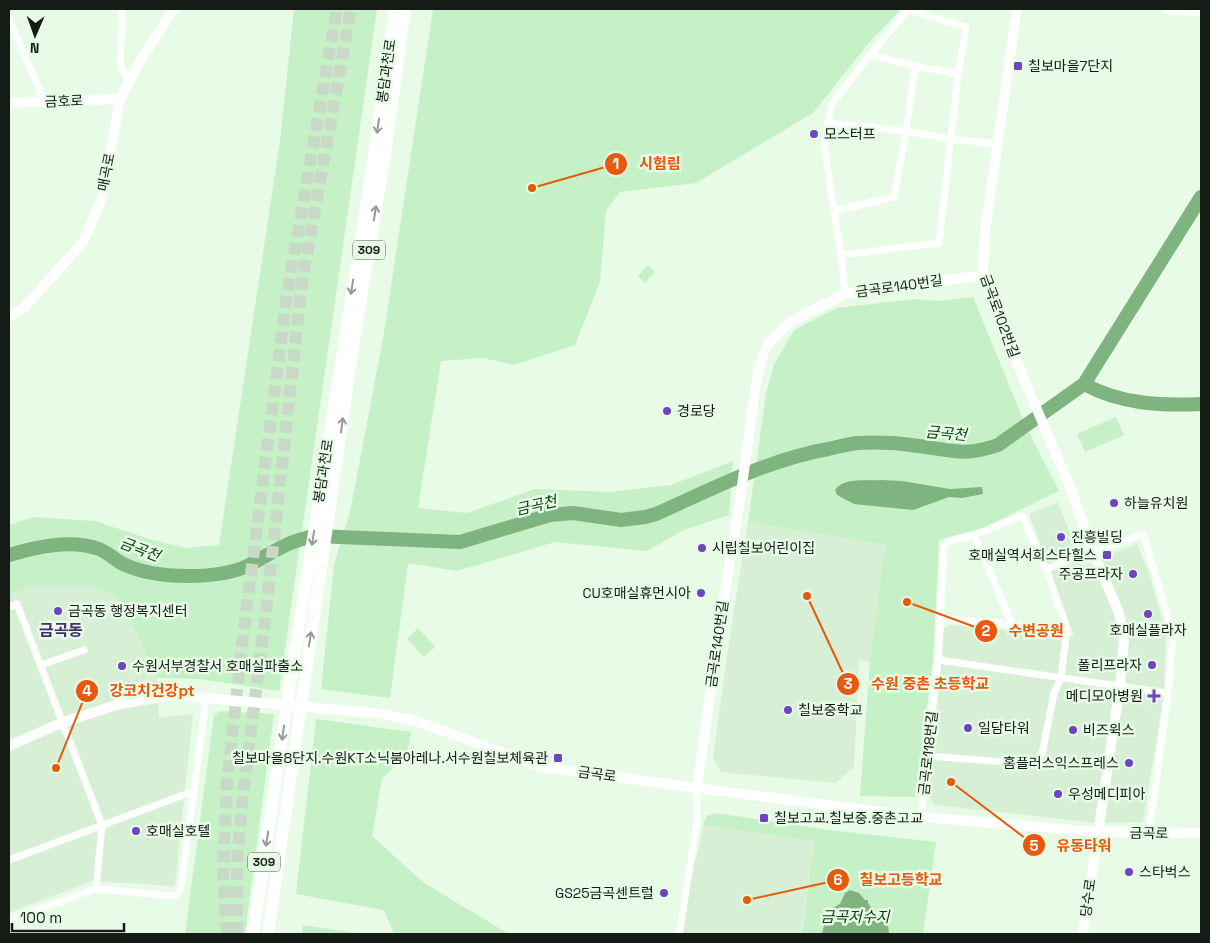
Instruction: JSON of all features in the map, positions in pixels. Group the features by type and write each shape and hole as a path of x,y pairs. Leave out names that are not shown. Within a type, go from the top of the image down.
{"highway":[{"name":"봉담과천로","path":"268,934 326,490 395,9"},
{"name":"봉담과천로","path":"253,934 275,790 384,162 405,9"}],"street":[{"path":"122,9 120,64 129,84"},
{"name":"매곡로","path":"9,317 24,308 83,242 102,198 120,99 143,56 174,9"},
{"name":"금곡로102번길","path":"1017,9 985,231 983,275 1051,446 1070,487 1093,552 1119,613 1124,639 1120,685 1098,832"},
{"path":"1168,9 1201,12"},
{"path":"841,255 939,243 958,74 966,27 908,10 831,105 824,146 841,255 845,294"},
{"path":"9,20 45,102"},
{"path":"870,55 958,74"},
{"path":"834,211 894,197 915,66"},
{"name":"금호로","path":"9,103 120,99"},
{"path":"828,123 906,131 950,139 999,144"},
{"name":"금곡로140번길","path":"697,788 756,383 761,361 768,344 790,322 845,294 983,275"},
{"name":"금곡로118번길","path":"921,817 938,660 944,548 948,541 974,534 1022,516 1046,569"},
{"path":"974,534 1012,624"},
{"path":"928,756 1030,764 1042,754 1054,693 1061,678 1067,628 1046,569 1143,534 1173,633 1168,693 1149,833"},
{"path":"9,607 17,604 61,723 102,825 96,889"},
{"path":"940,618 1067,628"},
{"path":"41,665 84,650"},
{"path":"938,660 1168,693"},
{"name":"금곡로","path":"9,746 61,723 119,704 174,695 383,714 419,722 542,766 697,788 921,817 1098,832 1201,833"},
{"path":"9,920 96,889 174,896 178,893 181,888 206,698"},
{"path":"679,934 697,822 697,788"},
{"path":"9,860 194,791"},
{"name":"당수로","path":"1083,934 1098,832"}],"shaded area":[{"path":"294,9 377,9 279,691 200,679 157,678 142,643 117,597 89,585 34,585 9,595 9,525 33,517 95,521 149,539 185,548 219,545 280,141"},
{"path":"433,9 901,9 867,45 813,113 696,183 620,192 606,211 600,282 575,345 514,365 483,358 441,361 418,508 467,513 535,489 610,492 671,485 733,461 729,515 684,530 647,551 555,542 457,571 408,563 390,698 321,689 334,565 350,512 383,339"},
{"path":"648,265 655,272 645,283 638,276"},
{"path":"973,297 1025,424 1059,491 983,528 939,540 933,661 915,797 860,796 870,662 885,544 748,522 766,394 774,365 794,330 837,308 915,299 938,301"},
{"path":"1116,417 1124,435 1085,452 1077,434"},
{"path":"1058,502 1083,566 1137,544 1150,576 1166,634 1164,693 1143,822 1099,823 934,805 928,794 944,629 950,625 1074,636 1029,514"},
{"path":"748,522 885,543 870,662 859,660 854,767 835,783 721,772 713,759"},
{"path":"34,585 89,585 117,597 142,643 157,678 159,718 193,714 175,886 91,881 9,913 9,595"},
{"path":"418,628 435,647 424,657 407,639"},
{"path":"221,711 274,714 245,934 185,934 214,715"},
{"path":"316,719 411,732 407,754 382,779 372,836 424,883 509,934 394,934 384,910 296,894"},
{"path":"716,813 829,830 936,842 923,934 802,934 814,841 703,825 707,816"},
{"path":"703,825 814,841 801,934 683,934 693,866 698,852"},
{"path":"303,925 364,934 302,934"}],"water":[{"path":"849,481 902,481 950,489 982,487 983,494 962,498 949,497 913,510 854,504 837,495 835,490"},
{"name":"금곡저수지","path":"850,890 859,893 865,900 868,900 868,903 881,920 884,920 883,917 887,917 889,934 822,934 827,911 840,904 845,893"}],"waterway":[{"name":"금곡천","path":"9,555 53,545 88,546 99,549 121,563 145,572 180,576 212,575 244,567 290,543 316,536 460,542 550,515 573,513 621,520 645,517 783,460 850,444 896,443 958,452 986,449 998,445 1084,384 1201,197"},
{"name":"금곡천","path":"1084,384 1098,391 1126,400 1171,405 1201,404"}],"tunnel":[{"path":"227,934 223,873 227,783 244,628 287,295 337,9"},
{"path":"237,934 237,861 244,785 265,620 302,282 351,9"}],"place":[{"name":"칠보마을7단지","path":"1018,66"},
{"name":"모스터프","path":"814,134"},
{"name":"시험림","path":"532,188"},
{"name":"경로당","path":"667,411"},
{"name":"하늘유치원","path":"1114,503"},
{"name":"진흥빌딩","path":"1061,537"},
{"name":"시립칠보어린이집","path":"702,548"},
{"name":"호매실역서희스타힐스","path":"1107,555"},
{"name":"주공프라자","path":"1133,574"},
{"name":"CU호매실휴먼시아","path":"701,593"},
{"name":"수원 중촌 초등학교","path":"807,596"},
{"name":"수변공원","path":"907,602"},
{"name":"금곡동 행정복지센터","path":"58,611"},
{"name":"호매실플라자","path":"1148,614"},
{"name":"폴리프라자","path":"1152,665"},
{"name":"수원서부경찰서 호매실파출소","path":"122,666"},
{"name":"메디모아병원","path":"1154,696"},
{"name":"칠보중학교","path":"788,710"},
{"name":"일담타워","path":"968,728"},
{"name":"비즈윅스","path":"1073,730"},
{"name":"칠보마을8단지.수원KT소닉붐아레나.서수원칠보체육관","path":"558,758"},
{"name":"홈플러스익스프레스","path":"1129,763"},
{"name":"강코치건강pt","path":"56,768"},
{"name":"유동타워","path":"951,782"},
{"name":"우성메디피아","path":"1058,794"},
{"name":"칠보고교.칠보중.중촌고교","path":"764,818"},
{"name":"호매실호텔","path":"136,831"},
{"name":"스타벅스","path":"1129,872"},
{"name":"GS25금곡센트럴","path":"664,893"},
{"name":"칠보고등학교","path":"747,900"}],"district":[{"name":"금곡동","path":"61,630"}]}
